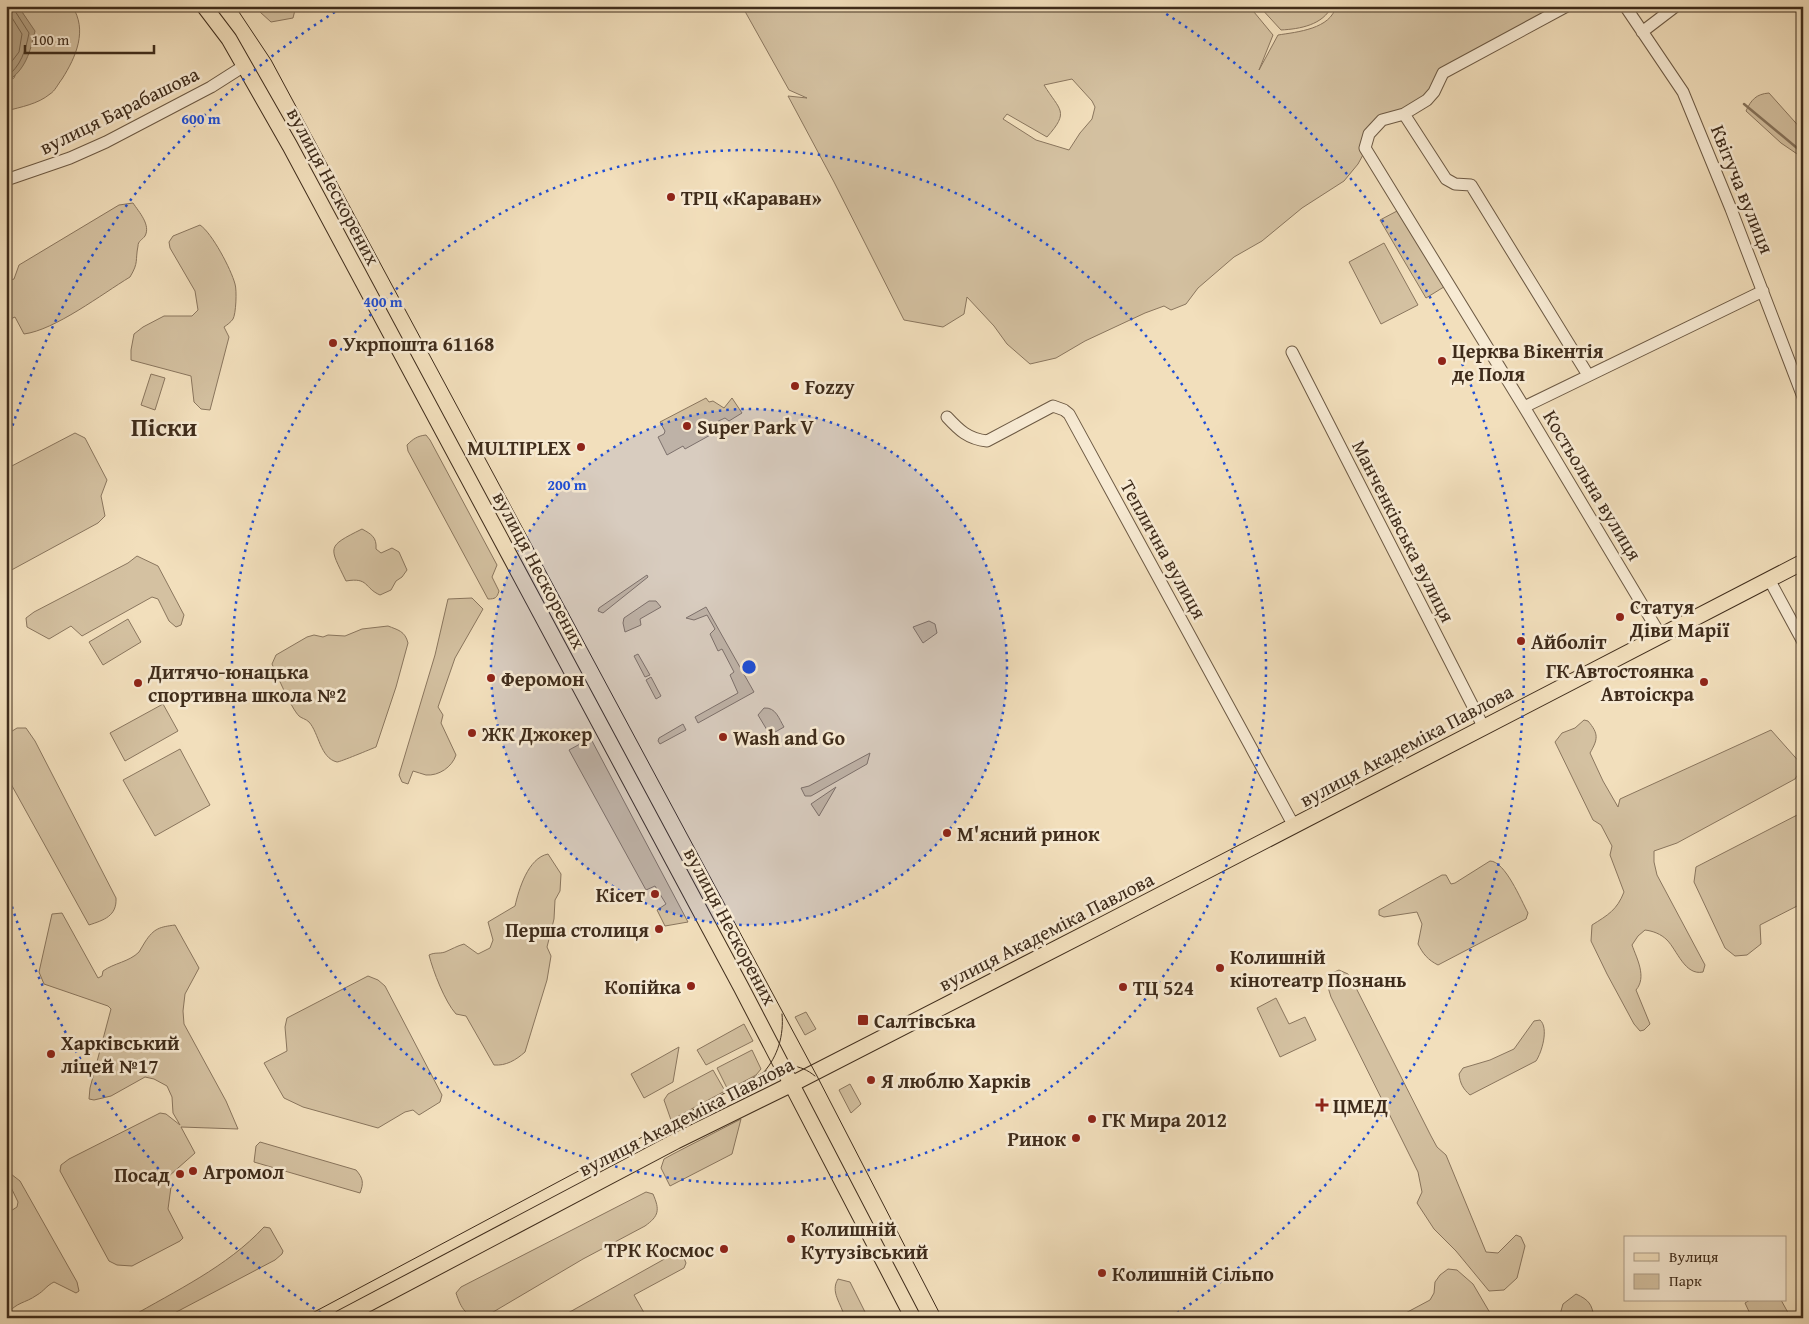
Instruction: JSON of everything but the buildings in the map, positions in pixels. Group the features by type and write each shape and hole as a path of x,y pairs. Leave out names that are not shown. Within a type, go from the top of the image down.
{"main road":[{"name":"вулиця Нескорених","path":"204,6 229,39 286,139 692,895 913,1318"},
{"name":"вулиця Академіка Павлова","path":"341,1318 676,1141 792,1084 1294,826 1483,726 1770,581 1803,562"}],"street":[{"path":"1567,6 1444,73 1434,92 1427,100 1404,114 1446,179 1455,184 1471,185 1588,375"},
{"name":"Квітуча вулиця","path":"1625,6 1683,92 1763,291 1803,397"},
{"path":"1642,32 1676,6"},
{"name":"вулиця Барабашова","path":"6,180 70,158 106,142 211,87 244,66"},
{"name":"Костьольна вулиця","path":"1404,114 1382,120 1369,134 1365,148 1524,407 1661,636"},
{"path":"1524,407 1763,291"},
{"name":"Манченківська вулиця","path":"1292,352 1483,726"},
{"name":"Теплична вулиця","path":"947,417 966,436 976,440 987,441 1053,406 1069,414 1294,826"},
{"path":"1770,581 1803,642"}],"green space":[{"path":"18,6 72,6 77,15 80,34 72,62 53,91 35,103 6,111 6,82 14,78 34,31"},
{"path":"255,6 296,6 293,18 271,22"},
{"path":"742,6 1249,6 1273,35 1259,70 1278,35 1303,31 1328,20 1336,6 1567,6 1444,73 1434,92 1382,120 1358,164 1344,181 1302,208 1262,241 1234,257 1198,288 1186,304 1171,310 1164,306 1145,313 1085,341 1056,358 1030,364 1007,344 994,326 967,297 964,314 943,327 904,320 788,96 807,98 789,90","holes":["1072,79 1095,107 1092,119 1069,150 1036,140 1003,119 1007,114 1047,137 1058,122 1060,111 1044,85"]},
{"path":"1259,6 1332,6 1323,18 1317,22 1303,27 1281,30"},
{"path":"1769,93 1803,131 1803,158 1781,143 1746,111 1754,98"},
{"path":"133,203 144,219 146,232 139,243 136,265 130,277 64,319 36,331 24,334 15,317 6,321 6,282 14,279 19,265 119,205"},
{"path":"1397,211 1447,285 1426,298 1380,220"},
{"path":"200,225 210,235 225,261 233,277 236,291 233,319 224,327 229,337 210,410 201,409 194,402 191,376 131,360 134,334 143,327 164,316 192,316 198,310 195,291 170,248 169,242 173,236"},
{"path":"1384,243 1418,305 1381,324 1349,262"},
{"path":"151,374 165,378 155,410 141,405"},
{"name":"Super Park V","path":"706,398 709,402 713,401 724,408 732,398 742,413 729,421 725,418 712,424 714,433 685,449 683,446 667,455 658,437 664,434 665,431 660,422"},
{"path":"75,433 85,438 107,480 101,496 105,516 98,523 6,573 6,469"},
{"path":"426,435 497,565 492,577 499,591 494,598 488,599 408,451 407,445 411,441"},
{"path":"362,529 373,536 376,542 376,549 381,553 392,548 399,552 407,570 396,581 391,590 380,595 363,582 346,581 334,554 337,544"},
{"path":"137,556 158,566 184,615 181,625 176,627 169,621 158,599 152,597 82,636 71,626 49,639 27,627 26,618 34,612 128,563"},
{"path":"647,575 648,577 603,613 598,611 599,608"},
{"path":"472,598 483,609 455,658 438,707 443,715 441,723 456,755 448,767 436,774 426,775 413,771 408,784 402,782 399,775 435,655 448,599"},
{"path":"649,601 656,601 661,607 640,619 641,625 625,632 624,618"},
{"path":"706,607 754,692 698,723 695,717 738,693 730,675 734,672 722,649 718,651 710,634 715,629 707,615 694,620 686,618"},
{"path":"128,619 141,642 103,665 89,642"},
{"path":"929,621 935,624 937,633 923,643 913,627"},
{"path":"388,626 403,633 408,643 376,747 337,762 331,760 323,750 309,722 300,717 296,712 272,664 276,655 307,637 314,635 323,637 328,635 345,636 362,629"},
{"path":"638,654 650,675 645,677 634,656"},
{"path":"651,677 661,696 656,699 646,680"},
{"path":"163,704 178,731 125,761 110,733"},
{"path":"764,708 774,711 784,727 770,735 758,715"},
{"path":"1584,720 1588,721 1596,733 1595,744 1590,753 1618,807 1620,799 1771,730 1802,765 1795,779 1677,843 1654,851 1657,875 1705,965 1703,972 1691,970 1682,961 1671,944 1662,936 1645,930 1638,936 1632,945 1641,974 1636,990 1650,1024 1640,1031 1634,1024 1591,941 1592,925 1611,912 1624,892 1610,855 1612,846 1601,825 1593,820 1555,742 1562,733 1575,728"},
{"path":"683,724 686,730 660,744 659,738"},
{"path":"17,728 26,728 35,741 116,898 116,904 112,913 100,921 89,925 6,775 6,735"},
{"path":"591,738 688,922 665,926 657,910 666,904 655,886 646,890 569,750"},
{"path":"180,749 210,805 155,836 123,780"},
{"path":"870,753 867,764 811,796 805,796 801,788 809,786"},
{"path":"836,787 819,816 811,804"},
{"path":"1803,812 1803,903 1760,925 1761,944 1747,955 1735,956 1725,948 1694,882 1696,867"},
{"path":"548,854 561,874 560,891 555,900 554,919 547,947 551,956 547,980 525,1052 511,1062 503,1065 494,1065 466,1016 456,1014 452,1009 436,978 429,955 445,952 464,944 478,954 490,948 493,940 488,922 515,906 522,883 530,868 535,861"},
{"path":"1490,861 1501,867 1512,882 1528,913 1526,919 1438,965 1426,956 1418,944 1422,924 1417,912 1384,917 1379,915 1379,910 1442,875 1446,875 1451,884 1455,883"},
{"path":"62,913 98,978 102,976 103,971 107,968 139,952 154,931 175,925 199,968 185,994 184,1024 226,1101 238,1129 181,1127 195,1153 169,1176 171,1187 168,1209 183,1238 132,1266 117,1265 109,1261 60,1171 61,1165 69,1159 160,1113 166,1114 180,1125 173,1113 172,1097 167,1086 154,1079 145,1077 111,1096 94,1100 89,1099 90,1088 111,1009 108,1006 44,984 39,972 52,914"},
{"path":"1339,970 1348,974 1351,978 1431,1136 1437,1147 1446,1155 1486,1252 1498,1253 1516,1235 1521,1237 1525,1246 1517,1278 1504,1290 1489,1291 1456,1251 1434,1229 1417,1203 1422,1192 1418,1172 1331,997 1327,984 1332,973"},
{"path":"368,976 378,980 385,986 442,1095 440,1102 419,1115 413,1110 405,1112 378,1128 303,1107 284,1098 264,1063 287,1051 285,1027 287,1018"},
{"path":"1276,998 1289,1024 1305,1017 1316,1040 1280,1057 1257,1008"},
{"path":"806,1012 816,1029 805,1035 795,1017"},
{"path":"1540,1020 1543,1024 1544,1034 1536,1061 1470,1095 1462,1086 1459,1077 1463,1068 1490,1060 1514,1049 1534,1021"},
{"path":"744,1024 753,1041 706,1065 697,1050"},
{"path":"679,1047 673,1082 644,1098 631,1074"},
{"path":"752,1050 761,1069 756,1075 728,1090 717,1068"},
{"path":"713,1070 725,1091 671,1120 664,1100 668,1094"},
{"path":"850,1084 861,1104 851,1113 839,1090"},
{"path":"741,1119 732,1154 670,1186 661,1168 664,1159"},
{"path":"260,1142 356,1170 362,1181 360,1193 254,1162 256,1146"},
{"path":"11,1174 20,1181 77,1282 79,1291 76,1293 54,1282 37,1295 14,1307 6,1315 6,1214 17,1207 18,1202 6,1177 6,1175"},
{"path":"646,1192 653,1194 657,1204 657,1212 656,1216 645,1226 583,1259 483,1318 472,1316 462,1308 456,1293 461,1287"},
{"path":"264,1227 270,1228 283,1251 275,1260 165,1318 129,1318 217,1266 234,1254"},
{"path":"677,1252 684,1258 686,1263 684,1268 634,1295 647,1318 559,1318"},
{"path":"1448,1269 1457,1270 1473,1284 1493,1318 1400,1318 1400,1316 1430,1300 1434,1293 1435,1282"},
{"path":"838,1279 850,1282 868,1318 845,1318 835,1288"},
{"path":"1576,1294 1589,1303 1594,1318 1559,1318 1563,1304"},
{"path":"1782,1302 1791,1318 1752,1318 1745,1303"}],"water":[{"path":"6,6 18,6 35,31 23,66 6,82"}],"waterway":[{"path":"1744,104 1803,153"}],"tram line":[{"path":"235,6 271,60 817,1076 942,1318"},
{"path":"764,1072 773,1059 779,1045 782,1030 782,1014"},
{"path":"303,1318 766,1071 792,1066 803,1069 815,1076"}],"place":[{"name":"ТРЦ «Караван»","path":"671,197"},
{"name":"Укрпошта 61168","path":"333,343"},
{"name":"Церква Вікентія де Поля","path":"1442,361"},
{"name":"Fozzy","path":"795,386"},
{"name":"Super Park V","path":"687,426"},
{"name":"MULTIPLEX","path":"581,447"},
{"name":"Статуя Діви Марії","path":"1620,617"},
{"name":"Айболіт","path":"1521,641"},
{"name":"Феромон","path":"491,678"},
{"name":"ГК Автостоянка Автоіскра","path":"1704,682"},
{"name":"Дитячо-юнацька спортивна школа №2","path":"138,683"},
{"name":"ЖК Джокер","path":"472,733"},
{"name":"Wash and Go","path":"723,737"},
{"name":"М'ясний ринок","path":"947,833"},
{"name":"Кісет","path":"655,894"},
{"name":"Перша столиця","path":"659,929"},
{"name":"Колишній кінотеатр Познань","path":"1220,968"},
{"name":"Копійка","path":"691,986"},
{"name":"ТЦ 524","path":"1123,987"},
{"name":"Салтівська","path":"863,1020"},
{"name":"Харківський ліцей №17","path":"51,1054"},
{"name":"Я люблю Харків","path":"871,1080"},
{"name":"ЦМЕД","path":"1322,1105"},
{"name":"ГК Мира 2012","path":"1092,1119"},
{"name":"Ринок","path":"1076,1138"},
{"name":"Агромол","path":"193,1171"},
{"name":"Посад","path":"180,1174"},
{"name":"Колишній Кутузівський","path":"791,1239"},
{"name":"ТРК Космос","path":"724,1249"},
{"name":"Колишній Сільпо","path":"1102,1273"}],"district":[{"name":"Піски","path":"164,427"}]}
